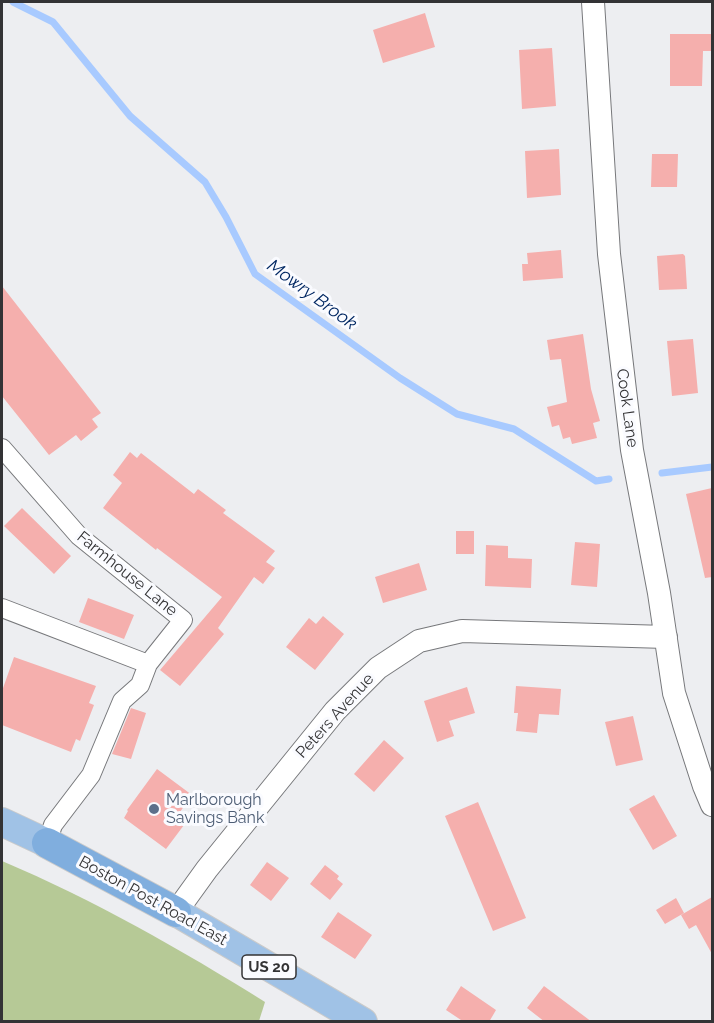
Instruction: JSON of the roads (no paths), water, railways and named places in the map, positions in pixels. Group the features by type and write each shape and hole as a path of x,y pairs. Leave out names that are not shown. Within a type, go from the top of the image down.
{"highway":[{"name":"Boston Post Road East","path":"47,843 176,912"}],"main road":[{"name":"Boston Post Road East","path":"2,822 47,843"},
{"name":"Boston Post Road East","path":"176,912 363,1022"}],"street":[{"name":"Cook Lane","path":"593,2 605,204 614,303 632,450 657,582 674,693 712,805"},
{"name":"Farmhouse Lane","path":"2,448 79,536 183,620 148,664"},
{"path":"2,608 148,664 140,685 122,701 92,775 53,825 47,843"},
{"name":"Peters Avenue","path":"176,912 207,869 335,711 378,668 419,641 462,631 666,638"}],"waterway":[{"name":"Mowry Brook","path":"13,2 53,22 130,116 205,182 255,274 400,378 457,414 514,429 596,481 609,479"},
{"name":"Mowry Brook","path":"662,473 712,467"}],"place":[{"name":"Marlborough Savings Bank","path":"154,809"}]}
